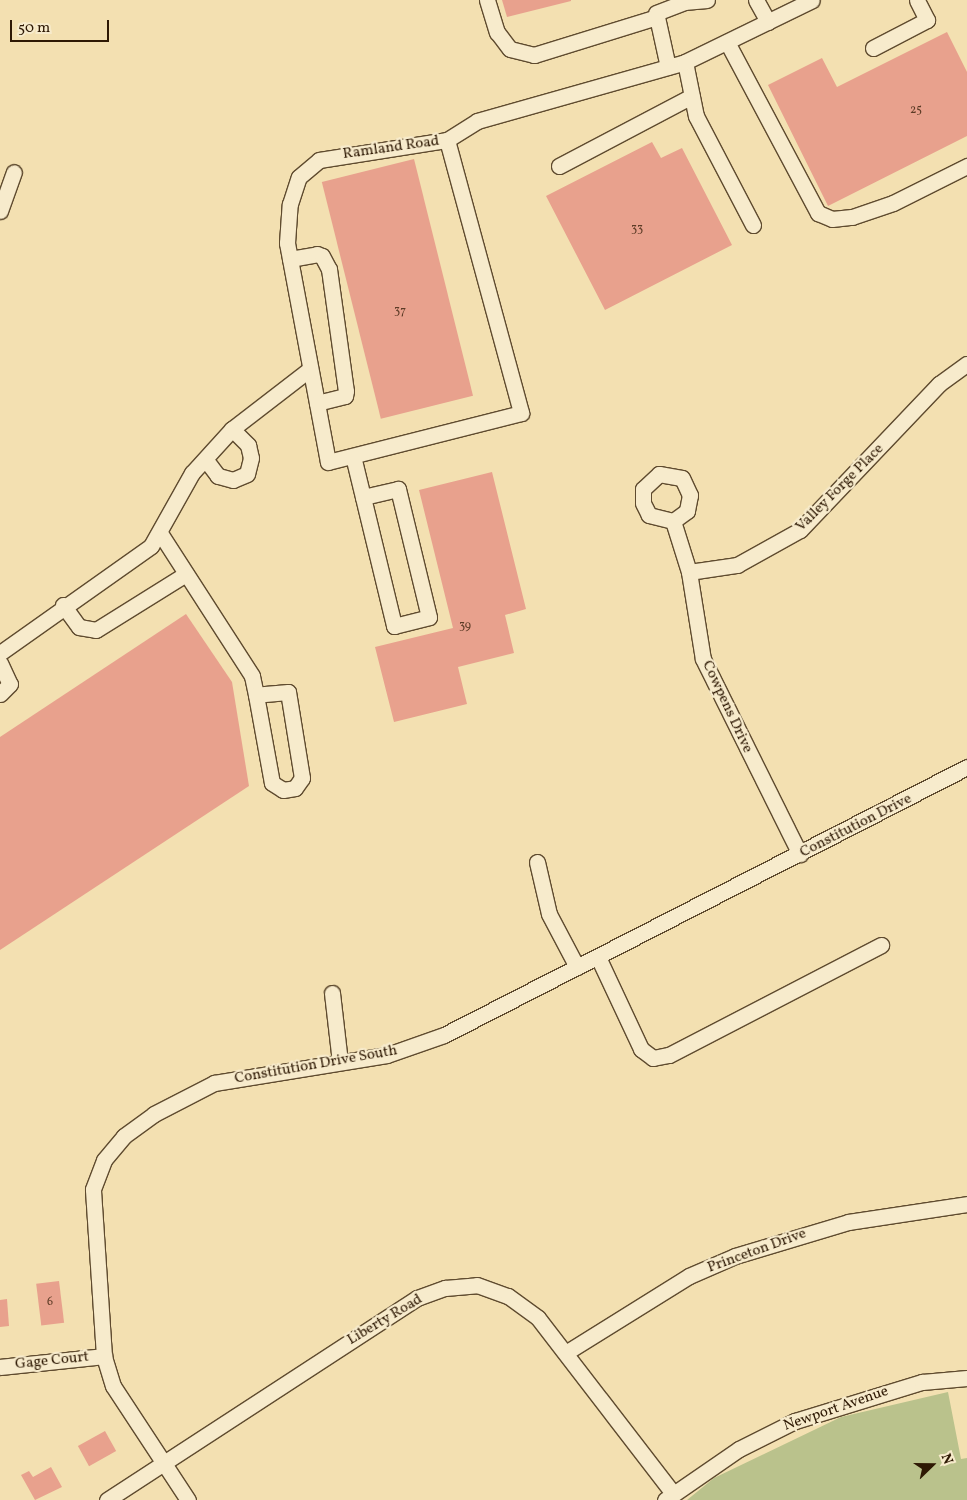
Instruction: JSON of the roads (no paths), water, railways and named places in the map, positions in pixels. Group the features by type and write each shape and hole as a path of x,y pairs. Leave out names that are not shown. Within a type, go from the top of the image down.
{"street":[{"path":"488,0 498,32 510,49 534,54 655,10 684,2 707,0"},
{"path":"756,0 768,22"},
{"name":"Ramland Road","path":"353,456 328,462 290,259 290,204 299,177 319,160 448,140 476,121 685,62 812,0"},
{"path":"873,48 927,20 916,0"},
{"path":"655,10 668,67"},
{"path":"727,42 818,212 832,219 852,217 893,202 967,166"},
{"path":"685,62 696,116 753,225"},
{"path":"559,166 692,96"},
{"path":"363,497 398,489 429,617 394,626 353,456 521,413 448,140"},
{"path":"0,211 14,172"},
{"path":"290,259 317,254 322,256 329,269 346,391 345,396 317,403"},
{"name":"Valley Forge Place","path":"689,572 737,565 800,530 939,384 967,364"},
{"path":"0,653 63,604 151,546 192,473 232,429 310,369"},
{"path":"205,459 218,476 233,480 247,474 251,458 248,445 232,429"},
{"name":"Cowpens Drive","path":"673,521 689,572 703,658 800,854"},
{"path":"160,533 252,676 272,783 284,790 295,788 302,778 288,692 256,695"},
{"path":"63,604 78,627 96,630 186,574"},
{"path":"0,663 10,684 0,694"},
{"name":"Constitution Drive","path":"744,883 967,767"},
{"path":"538,862 549,914 577,967"},
{"name":"Constitution Drive South","path":"188,1500 165,1461 113,1386 104,1356 93,1189 104,1160 124,1136 190,1093 242,1077 340,1062 413,1047 744,883"},
{"path":"598,957 641,1049 653,1058 669,1055 880,945"},
{"path":"332,993 340,1062"},
{"name":"Princeton Drive","path":"567,1352 682,1281 735,1256 848,1222 967,1204"},
{"name":"Liberty Road","path":"107,1500 417,1298 445,1288 478,1285 508,1296 538,1318 567,1352 669,1497"},
{"name":"Gage Court","path":"0,1367 104,1356"},
{"name":"Newport Avenue","path":"669,1497 739,1449 795,1421 888,1390 967,1378"}]}
